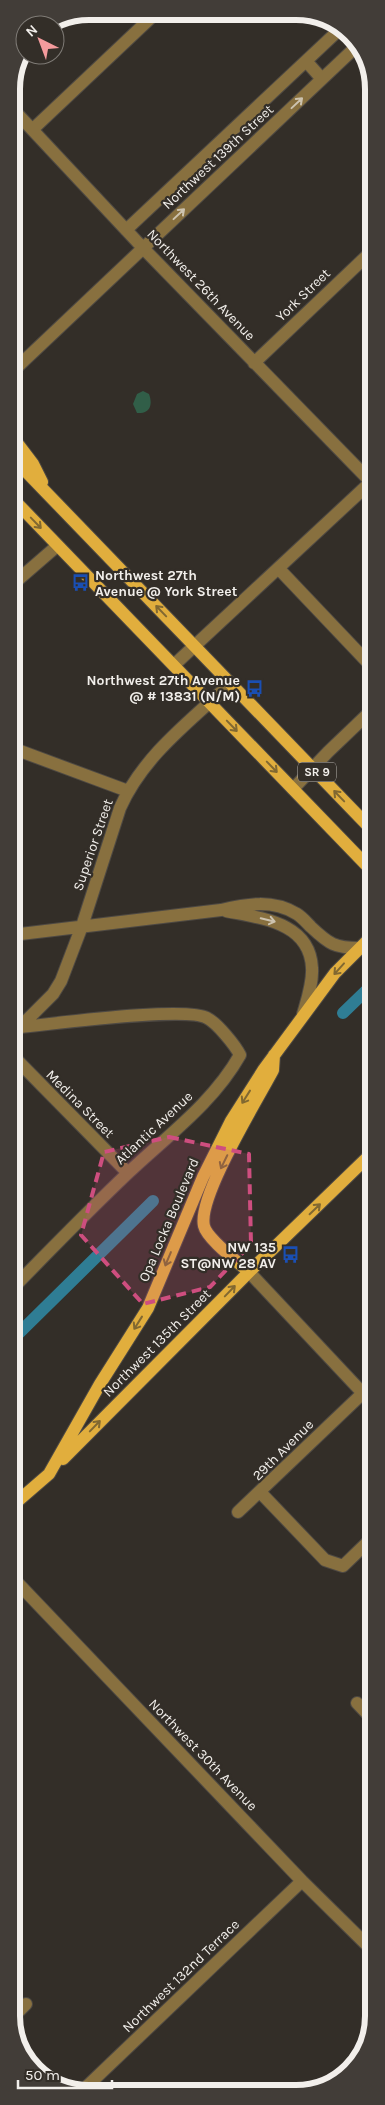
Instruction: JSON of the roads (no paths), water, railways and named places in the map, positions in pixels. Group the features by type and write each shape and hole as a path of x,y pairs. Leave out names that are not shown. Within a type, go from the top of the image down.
{"main road":[{"name":"SR 9","path":"20,446 33,464 46,492 365,823"},
{"path":"20,464 46,492"},
{"name":"SR 9","path":"20,506 365,864"},
{"name":"Opa Locka Boulevard","path":"20,1499 49,1474 100,1384 148,1308 203,1177 231,1121 274,1055 304,1014 335,973 365,943"},
{"path":"248,1272 211,1237 204,1227 204,1214 212,1187 226,1157 273,1070 274,1055"},
{"name":"Northwest 135th Street","path":"49,1474 248,1272 365,1160"}],"street":[{"path":"33,129 149,20"},
{"name":"Northwest 139th Street","path":"126,230 336,33"},
{"name":"Northwest 139th Street","path":"20,366 352,50"},
{"path":"306,61 322,79"},
{"name":"Northwest 26th Avenue","path":"20,116 143,248 365,474"},
{"name":"York Street","path":"254,363 365,258"},
{"path":"174,666 365,488"},
{"path":"20,578 58,546"},
{"path":"279,570 365,660"},
{"name":"Superior Street","path":"20,1027 53,994 61,981 82,926 120,808 128,791 141,770 158,751 231,683"},
{"path":"293,789 365,717"},
{"path":"20,751 128,791"},
{"path":"20,934 267,903 298,914 323,938 337,947 360,948"},
{"path":"221,910 284,925 302,941 312,968 304,1014"},
{"name":"Atlantic Avenue","path":"20,1031 157,1015 190,1014 208,1018 236,1047 240,1055 231,1071 212,1094 128,1173 20,1281"},
{"name":"Medina Street","path":"20,1064 128,1173"},
{"path":"248,1272 363,1393"},
{"name":"29th Avenue","path":"363,1393 260,1492 325,1560 343,1566 365,1545"},
{"path":"238,1512 260,1492"},
{"name":"Northwest 30th Avenue","path":"20,1585 302,1881 365,1943"},
{"path":"357,1703 365,1711"},
{"name":"Northwest 132nd Terrace","path":"87,2085 302,1881"},
{"path":"20,2010 26,2004"}],"waterway":[{"path":"343,1013 365,992"},
{"path":"20,1332 153,1201"}],"place":[{"name":"Northwest 27th Avenue @ York Street","path":"81,583"},
{"name":"Northwest 27th Avenue @ # 13831 (N/M)","path":"254,688"},
{"name":"NW 135 ST@NW 28 AV","path":"290,1255"}]}
